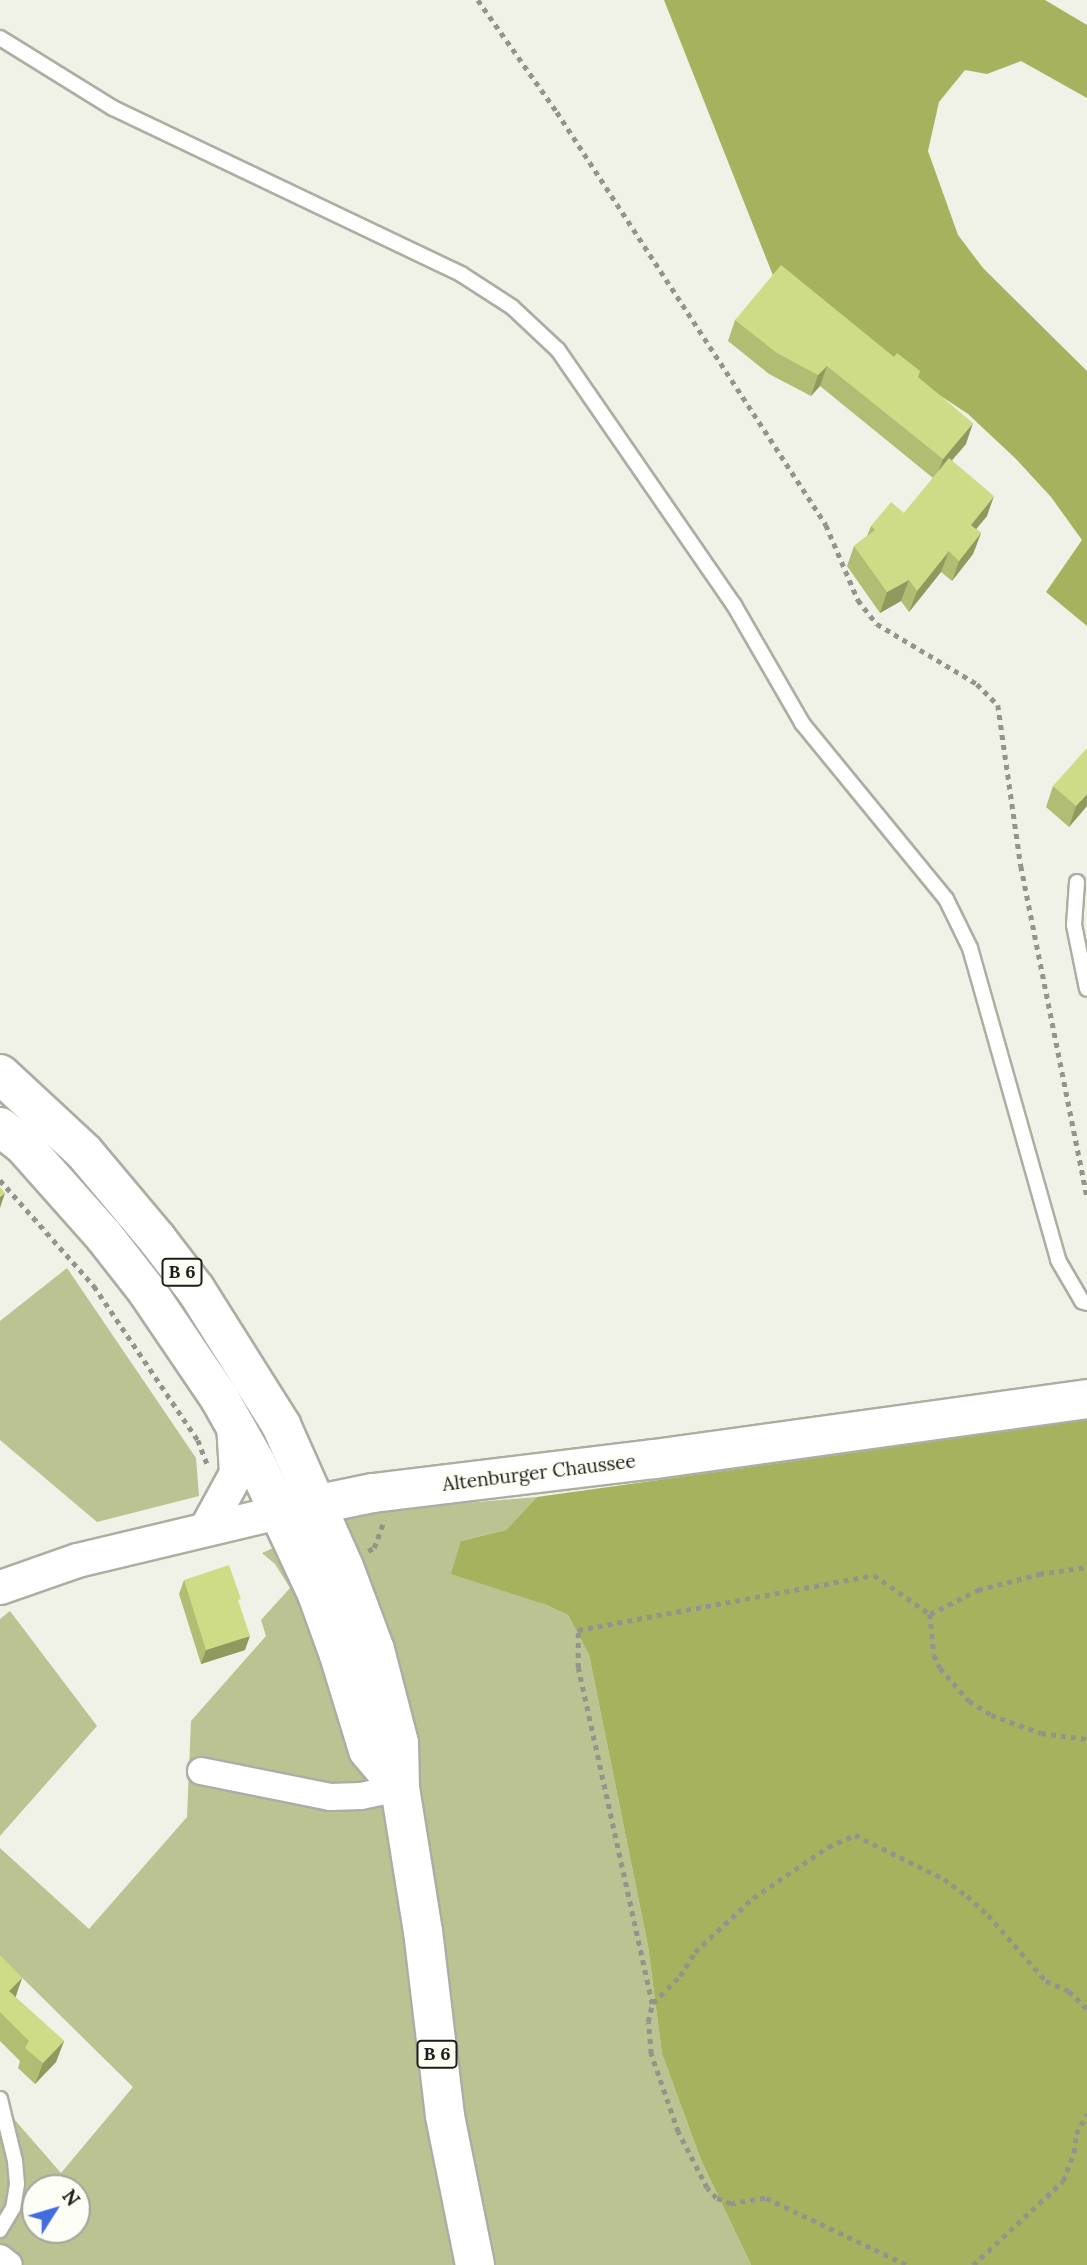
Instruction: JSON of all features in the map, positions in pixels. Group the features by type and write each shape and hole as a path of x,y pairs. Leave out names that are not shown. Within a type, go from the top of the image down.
{"main road":[{"name":"B 6","path":"0,1074 84,1153 196,1290 269,1405 317,1505 375,1650 399,1743 400,1788 424,1931 445,2116 475,2265"},
{"name":"B 6","path":"0,1127 51,1175 118,1254 190,1353 233,1422 279,1512 325,1615 368,1750 400,1788"},
{"name":"Altenburger Chaussee","path":"279,1512 384,1492 655,1459 1087,1399"}],"street":[{"name":"B 6","path":"206,1528 232,1484 237,1453 233,1422"},
{"name":"Altenburger Chaussee","path":"0,1587 45,1569 279,1512"},
{"path":"201,1771 330,1797 361,1796 400,1788"},
{"path":"0,2258 9,2265"}],"lane":[{"path":"0,38 113,108 461,274 512,307 558,350 734,605 802,723 946,899 970,948 1058,1260 1082,1301 1087,1303"},
{"path":"1077,882 1074,925 1087,989"},
{"path":"0,2099 15,2161 17,2183 13,2208 0,2231"}],"path":[{"path":"478,0 557,112 826,525 858,600 877,624 977,684 998,705 1021,866 1087,1196"},
{"path":"0,1180 94,1286 198,1440 210,1471 232,1484"},
{"path":"930,1614 978,1590 1039,1574 1087,1567"},
{"path":"906,2265 765,2198 731,2204 716,2198 707,2188 678,2132 651,2054 648,2022 652,2004 578,1668 578,1630 874,1575 930,1614 934,1655 940,1668 969,1701 991,1715 1041,1733 1087,1739"},
{"path":"652,2004 680,1976 695,1952 753,1898 828,1847 855,1835 944,1879 967,1896 988,1915 1046,1981 1069,1991 1087,2010"},
{"path":"973,2265 1063,2181 1074,2153 1076,2134 1087,2114"}],"green space":[{"path":"664,0 1045,0 1087,25 1087,98 1021,61 987,74 965,70 939,102 928,151 958,235 983,268 1087,371 1087,626 1046,592 1082,540 1051,497 1015,458 968,414 778,288"},
{"path":"67,1268 196,1458 199,1496 97,1522 0,1440 0,1321"},
{"path":"1087,1420 1087,2265 751,2265 701,2160 662,2054 648,1946 589,1655 568,1615 544,1604 451,1574 461,1541 506,1530 537,1497"},
{"path":"537,1497 506,1530 461,1541 544,1604 568,1615 589,1655 648,1946 662,2054 701,2160 751,2265 24,2265 0,2246 0,2103 61,2173 133,2087 0,1956 0,1848 89,1929 187,1817 191,1721 266,1636 261,1620 290,1588 275,1564 262,1553 356,1512"},
{"path":"10,1611 97,1726 0,1836 0,1619"}],"building":[{"path":"781,265 894,357 897,353 920,371 918,377 973,423 943,459 827,366 818,375 777,353 735,320"},
{"path":"949,458 994,496 971,525 981,533 959,561 949,551 917,591 909,580 887,592 854,546 875,530 871,526 891,502 904,513"},
{"path":"1087,748 1087,794 1076,806 1053,786"},
{"path":"229,1565 250,1636 206,1650 184,1580"},
{"path":"0,1956 22,1978 9,1991 64,2041 43,2063 25,2048 29,2041 0,2012"}]}
